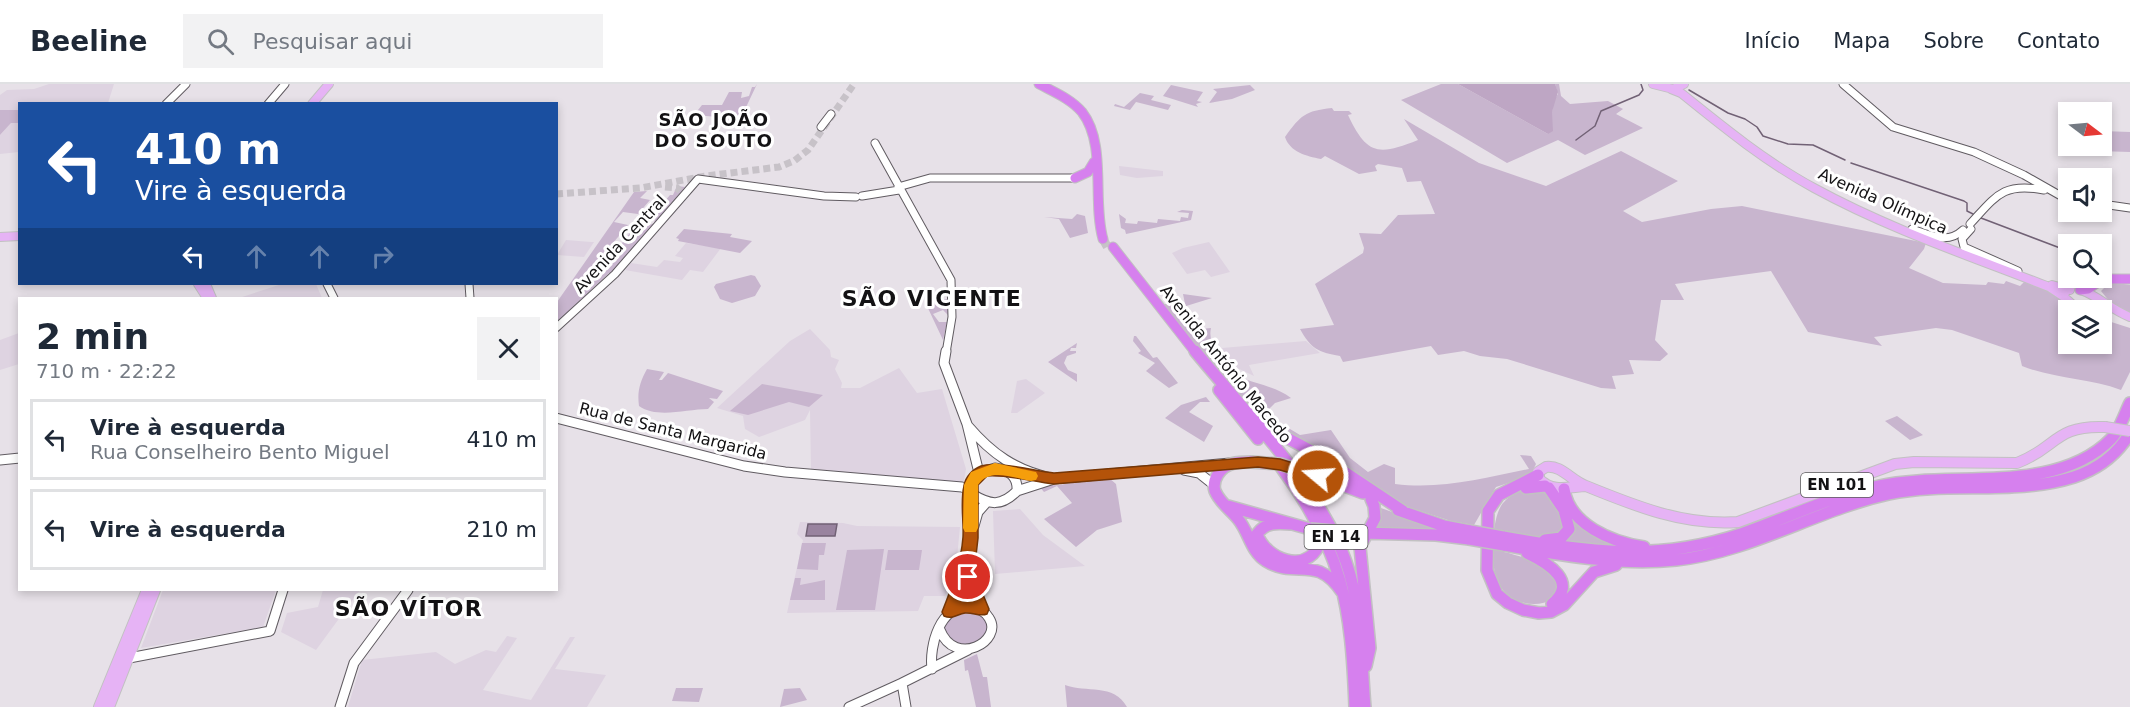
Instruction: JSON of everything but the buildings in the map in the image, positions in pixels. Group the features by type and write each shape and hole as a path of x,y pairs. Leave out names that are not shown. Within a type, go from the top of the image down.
{"highway":[{"path":"1040,84 1072,103 1091,122"},
{"path":"1046,84 1076,102 1091,122"},
{"name":"Avenida António Macedo","path":"1091,122 1108,243 1307,489 1338,542 1355,596 1365,707"},
{"path":"1075,180 1088,172 1097,159"},
{"name":"Avenida António Macedo","path":"1097,159 1095,198 1098,226 1128,278 1284,471 1321,527 1336,559 1348,606"},
{"path":"1075,180 1088,185 1095,198"},
{"path":"2075,290 2088,289 2103,279 2130,281"},
{"path":"2099,297 2097,287 2104,282 2130,281"},
{"name":"EN 101","path":"1504,541 1531,542 1597,551 1640,552 1685,549 1741,533 1881,484 1925,478 2027,475 2066,468 2091,455 2112,438 2130,403"},
{"path":"1252,419 1319,455 1403,511"},
{"name":"EN 101","path":"1364,679 1370,648 1363,576 1365,549 1377,539 1392,535 1469,535 1574,557 1644,561 1678,560 1751,543 1853,504 1888,494 1933,487 2045,483 2079,476 2105,463 2125,444 2130,432"},
{"path":"1236,463 1222,469 1214,485 1217,495 1239,520 1253,548 1262,559 1282,567 1319,569 1337,583 1348,606"},
{"name":"EN 101","path":"1236,463 1280,464 1318,476 1469,535"},
{"path":"1346,474 1369,497 1375,507 1376,516 1373,526 1361,533"},
{"path":"1544,483 1506,490 1492,502 1488,511 1487,580 1498,597 1528,612 1547,612 1560,607 1588,575 1597,569 1644,561"},
{"path":"1504,541 1551,566 1561,579 1563,587 1558,601 1550,606 1537,608 1518,604 1503,595 1493,580 1491,570 1491,522 1498,504 1512,493 1544,483"},
{"path":"1531,542 1561,538 1569,529 1564,510 1544,483"},
{"path":"1567,485 1567,503 1584,523 1616,540 1649,548 1707,543"},
{"path":"1225,504 1234,509 1328,532 1392,535"},
{"path":"1291,524 1273,523 1262,527 1257,534 1261,545 1276,557 1300,560 1312,555 1319,547 1321,527"},
{"path":"1361,533 1363,576"},
{"name":"EN 14","path":"1348,606 1354,707"}],"main road":[{"path":"314,102 329,84"},
{"path":"319,102 334,84"},
{"name":"Avenida Olímpica","path":"1653,84 1681,93 1766,158 1813,187 1887,223 2049,287 2067,300"},
{"name":"Avenida Olímpica","path":"1671,89 1683,86 1731,129 1788,169 1863,209 2018,271 2099,297 2100,300"},
{"path":"0,237 18,236"},
{"path":"199,285 209,297"},
{"path":"2064,297 2064,293 2075,290"},
{"path":"2112,313 2130,319"},
{"name":"EN 101","path":"1567,485 1563,471 1554,467 1544,467 1544,483 1567,485 1586,486 1670,516 1696,523 1720,525 1738,522 1895,464 1914,462 2017,463 2031,459 2063,430 2086,426 2130,432"},
{"path":"109,707 147,591"},
{"path":"99,707 155,591"}],"street":[{"path":"168,102 186,84"},
{"path":"270,102 285,84"},
{"path":"1843,84 1893,127 1974,152 2020,172 2038,186 2058,195"},
{"path":"821,127 831,114"},
{"path":"876,146 951,280 952,316 944,363 967,424 979,473 972,488 966,572 950,612 942,620 940,630 931,644 932,669"},
{"name":"Avenida Central","path":"558,326 605,284 645,238 654,232 695,181 702,179 824,196 859,197 899,190"},
{"path":"899,190 937,182 1075,180"},
{"path":"2018,271 1964,247 1962,239 1996,193 2013,188 2038,186"},
{"path":"645,238 680,191"},
{"path":"2112,205 2130,208"},
{"path":"1912,229 1948,240 1956,238 1969,227"},
{"name":"Rua de Santa Margarida","path":"558,419 744,466 785,472 972,488"},
{"path":"967,424 1018,482 1017,490"},
{"path":"0,460 18,458"},
{"path":"999,459 1022,471 1054,479"},
{"path":"970,538 978,512 986,503 1007,501 1017,490 1054,479 1236,463"},
{"path":"979,473 995,468 1054,479"},
{"path":"1166,470 1194,471 1214,485"},
{"path":"972,488 986,503"},
{"path":"849,707 902,686 985,642 992,629 990,619 981,609 966,572"},
{"path":"123,659 270,631 283,591"},
{"path":"340,707 352,669 407,591"},
{"path":"950,612 966,606 981,609"},
{"path":"940,630 942,638 949,646 958,650 969,650"},
{"path":"902,686 906,707"}],"shaded area":[{"path":"49,84 114,84 108,102 18,102 18,110 0,110 0,95 7,90 34,89"},
{"path":"757,84 739,122 694,115 702,105 722,105 729,92 742,92 741,98 749,96 752,87"},
{"path":"1441,84 1458,84 1548,134 1554,100 1558,94 1555,84 1559,84 1561,96 1570,104 1608,101 1623,109 1616,114 1643,128 1585,155 1558,140 1507,163 1401,100"},
{"path":"1458,84 1555,84 1558,92 1552,112 1553,131 1548,134"},
{"path":"1171,85 1203,92 1197,101 1202,102 1196,104 1198,107 1163,96"},
{"path":"1250,85 1255,90 1232,99 1209,103 1217,92 1213,89"},
{"path":"1140,93 1154,96 1151,100 1171,105 1168,110 1136,102 1130,110 1114,106 1115,104 1124,107"},
{"path":"1332,108 1334,111 1349,111 1352,114 1348,115 1361,138 1368,145 1383,150 1418,140 1404,119 1479,163 1546,186 1621,151 1678,181 1623,211 1642,222 1711,209 1742,206 1926,243 1909,268 1943,283 1986,285 1988,282 2004,284 2006,281 2020,286 2025,281 2053,293 2060,300 2058,354 2112,354 2112,322 2130,328 2130,372 2121,390 2097,383 2046,374 2022,366 2019,353 1952,330 1936,328 1874,337 1882,346 1808,332 1771,271 1675,284 1684,300 1661,300 1655,340 1668,354 1660,361 1629,360 1634,374 1612,376 1616,389 1601,388 1507,359 1480,356 1464,351 1438,355 1431,346 1343,362 1340,356 1326,353 1312,345 1300,329 1334,325 1315,284 1363,253 1364,248 1359,233 1381,234 1398,215 1435,214 1421,181 1407,182 1402,168 1378,164 1375,166 1377,171 1359,174 1325,156 1321,159 1295,150 1285,137 1304,115"},
{"path":"0,110 18,110 18,123 11,123 0,135"},
{"path":"11,123 18,123 18,152 0,154 0,135"},
{"path":"2112,131 2130,132 2130,152 2112,151"},
{"path":"1119,166 1163,171 1163,176 1137,178 1120,175"},
{"path":"677,186 685,187 612,273 609,273 558,321 558,301 634,192 647,191 640,198 650,200 638,214 623,212 614,222 628,225 603,255 612,256 636,225 647,226 654,223 656,215 644,214 655,201 664,202 670,195 673,195"},
{"path":"1193,211 1191,220 1126,234 1121,228 1119,214 1126,219 1125,223 1137,224 1138,221 1157,223 1158,219 1180,221 1181,217 1188,218 1189,213 1177,212"},
{"path":"1077,214 1085,216 1088,233 1070,238 1059,219 1044,217 1072,219"},
{"path":"684,229 732,234 730,237 752,241 740,253 678,241 679,239 676,238"},
{"path":"566,240 594,242 584,257 558,253"},
{"path":"1209,242 1230,272 1211,277 1205,270 1187,274 1172,253"},
{"path":"686,243 721,248 703,272 690,270 682,280 625,270 631,263 657,267 664,260 680,262 683,258 675,256"},
{"path":"755,276 761,286 755,296 732,303 720,299 714,287 716,284"},
{"path":"2112,284 2130,285 2130,314 2114,307 2112,300 2108,300 2101,291 2104,288 2112,288"},
{"path":"279,285 316,285 322,297 242,297"},
{"path":"1183,294 1212,298 1183,307 1201,329 1211,328 1215,350 1221,362 1229,370 1291,398 1275,403 1270,408 1270,417 1300,435 1331,430 1350,458 1368,472 1384,464 1395,468 1395,484 1446,484 1529,469 1520,455 1531,456 1536,464 1530,476 1496,487 1474,525 1451,521 1402,505 1260,418 1228,380 1225,381 1163,304 1185,304"},
{"path":"947,299 948,315 943,310 933,314 939,322 947,322 943,340 926,304"},
{"path":"810,329 830,350 831,357 839,360 835,369 842,383 841,388 860,388 899,368 917,393 942,389 966,469 964,481 960,483 811,470 810,410 805,420 759,437 745,429 743,416 717,408 790,341"},
{"path":"18,333 18,364 0,370 0,340"},
{"path":"1134,336 1153,358 1157,357 1178,383 1169,388 1146,371 1155,363 1138,353 1141,351 1133,341"},
{"path":"1306,341 1320,353 1249,365 1254,376 1231,365 1222,348"},
{"path":"1077,343 1076,348 1071,348 1070,351 1076,351 1076,353 1067,356 1064,363 1068,370 1077,374 1077,382 1048,362"},
{"path":"647,369 664,372 659,380 662,380 668,373 723,391 717,399 709,398 714,402 708,409 663,413 646,410 639,406 638,396"},
{"path":"1026,379 1045,393 1017,413 1011,413 1017,381"},
{"path":"762,384 823,395 809,407 789,402 748,415 730,411"},
{"path":"1206,397 1210,402 1200,402 1189,412 1213,426 1204,442 1165,418 1181,405"},
{"path":"1897,416 1923,435 1910,440 1885,421"},
{"path":"1109,478 1116,484 1122,522 1097,530 1076,547 1044,519 1072,503 1057,486 1044,492 1039,486"},
{"path":"1542,488 1563,518 1563,532 1546,539 1505,532 1504,552 1542,566 1549,571 1558,584 1553,599 1528,604 1505,593 1496,578 1493,561 1494,527 1500,508 1508,498 1522,491"},
{"path":"1556,492 1561,492 1572,512 1634,549 1559,543 1565,540"},
{"path":"1381,508 1420,522 1482,537 1372,532 1380,521"},
{"path":"1020,509 1043,535 1085,566 995,574 993,511"},
{"path":"800,522 843,523 857,526 960,527 956,568 945,596 924,596 918,611 787,613 803,540 797,534"},
{"path":"808,524 837,524 835,536 806,536"},
{"path":"802,543 826,543 824,555 819,555 818,570 797,569"},
{"path":"884,549 875,610 836,610 847,550"},
{"path":"888,550 922,550 919,570 885,570"},
{"path":"795,578 801,578 800,585 825,580 825,600 790,600"},
{"path":"163,591 276,591 263,627 141,648"},
{"path":"323,591 359,591 316,650 281,632 287,613 318,607"},
{"path":"963,609 983,614 989,625 982,642 962,648 945,637 945,627 948,620"},
{"path":"507,636 517,638 483,690 531,700 570,637 575,637 555,669 606,675 587,707 348,707 362,660 436,652 455,664 486,650 496,652"},
{"path":"977,654 983,677 987,677 991,707 976,707 968,670 965,671 964,660"},
{"path":"1065,685 1107,692 1121,699 1127,707 1067,707"},
{"path":"676,688 703,688 699,702 672,701"},
{"path":"800,688 807,700 780,707 784,689"}],"waterway":[{"path":"1576,140 1595,126 1601,111 1639,95 1643,90 1641,84"},
{"path":"1689,90 1728,113 1745,119 1757,127 1763,136 1788,144 1813,145 1845,160"},
{"path":"1851,163 1964,201 1967,203 1967,211 1973,214"},
{"path":"1981,218 2058,247"}],"tunnel":[{"path":"558,194 640,188 706,176 779,167 794,161 808,150 854,84"},
{"path":"665,187 677,188 680,191"},
{"path":"1103,239 1108,248"}],"slow traffic":[{"path":"971,528 971,485 976,475 995,468 1031,476"}],"district":[{"name":"SÃO JOÃO DO SOUTO","path":"714,129"},
{"name":"SÃO VICENTE","path":"932,298"},
{"name":"SÃO VÍTOR","path":"409,608"}],"route":[{"path":"968,577 981,609 966,606 950,612 966,572 970,538 971,485 976,475 984,471 995,468 1020,475 1054,479 1161,471 1185,466 1258,462 1280,464 1318,476"}]}
